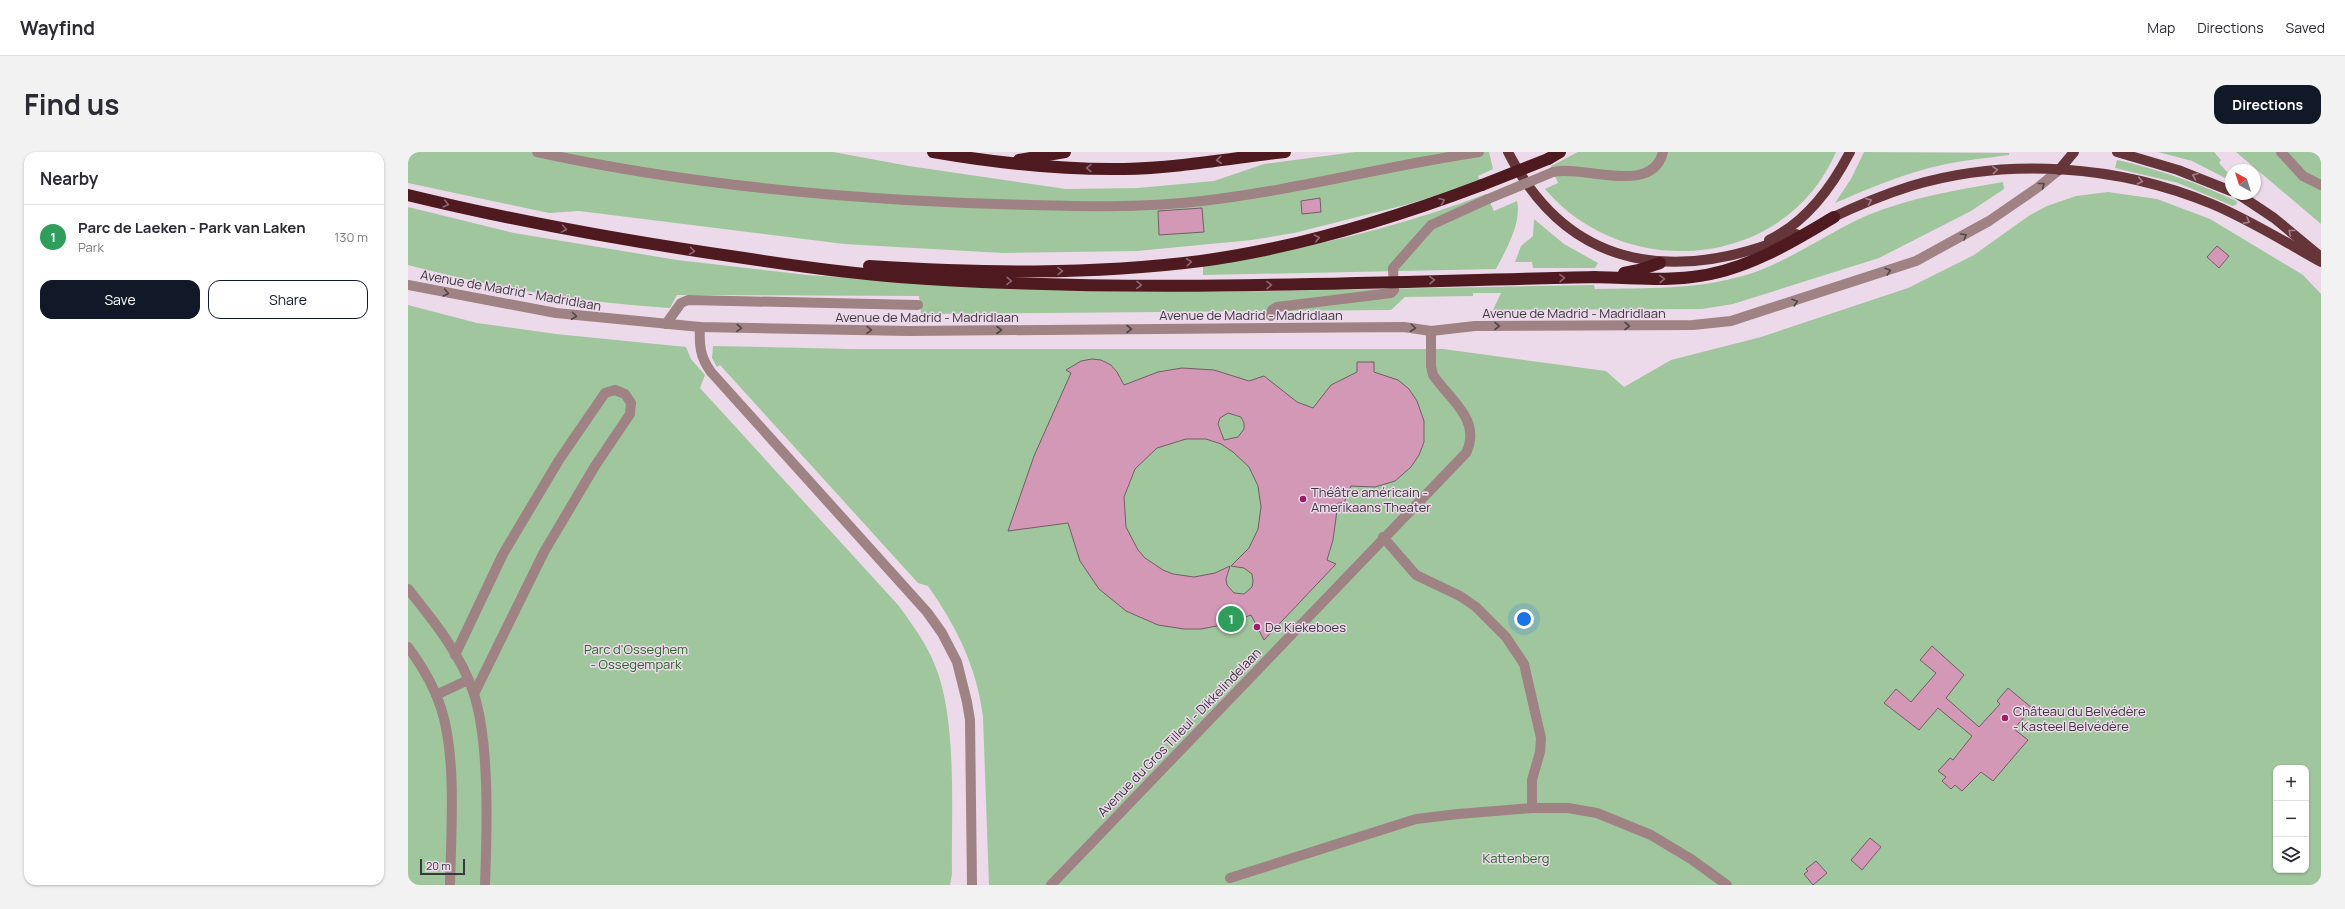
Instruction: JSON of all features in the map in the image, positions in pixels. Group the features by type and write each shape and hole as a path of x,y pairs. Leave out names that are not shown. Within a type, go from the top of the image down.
{"highway":[{"path":"933,152 998,163 1060,168 1125,169 1285,152"},
{"path":"998,163 1065,152"},
{"path":"747,259 988,272 1111,269 1172,264 1256,251 1334,234 1434,203 1548,159 1560,152"},
{"path":"408,195 526,222 662,247 798,267 900,277 1049,283 1183,286 1595,277 1658,279 1706,275 1754,260 1834,217"},
{"path":"1595,277 1636,271 1660,263"}],"main road":[{"path":"1508,152 1519,174 1536,197 1571,229 1613,252 1660,263 1704,262 1746,251 1783,240 1886,194 1958,175 2014,169 2059,170 2120,176 2158,185 2212,204 2321,262"},
{"path":"1746,251 1785,230 1818,202 1836,178 1850,152"},
{"path":"2059,170 2074,152"},
{"path":"2117,152 2178,170 2225,189"},
{"path":"2247,200 2274,218 2321,257"}],"street":[{"path":"537,152 573,160 753,188 908,201 1065,206 1172,204 1202,201 1276,190 1389,167 1479,152"},
{"path":"1271,316 1272,310 1277,307 1391,293 1394,290 1393,268 1426,229 1488,199 1553,172 1566,170 1613,177 1631,176 1652,168 1663,152"},
{"path":"2281,152 2303,176 2321,185"},
{"name":"Avenue de Madrid - Madridlaan","path":"408,285 556,313 700,327 909,331 1404,327 1430,331 1480,326 1704,325 1742,318 1916,261 1995,217 2037,188 2059,170"},
{"path":"666,324 681,303 688,300 918,305"},
{"path":"700,327 700,349 702,358 711,372 927,612 950,647 962,676 970,720 972,885"},
{"name":"Avenue du Gros Tilleul - Dikkelindelaan","path":"1051,885 1383,537 1466,453 1471,439 1471,431 1466,417 1434,375 1431,366 1430,331"},
{"path":"455,655 503,554 559,460 605,393 615,390 625,394 631,403 630,414 595,466 544,552 474,694"},
{"path":"1383,537 1416,575 1455,593 1476,607 1506,637 1524,664 1541,738 1540,752 1532,780 1532,808"},
{"path":"408,589 455,655 474,694 480,725 485,779 485,885"},
{"path":"408,647 426,673 436,695 444,719 448,749 451,803 450,885"},
{"path":"436,695 468,680"},
{"path":"1230,878 1416,819 1532,808 1581,809 1626,824 1673,848 1727,885"}],"green space":[{"path":"408,152 833,152 909,166 1066,189 1138,188 1214,181 1264,164 1355,152 1489,152 1493,169 1478,176 1480,181 1409,204 1294,233 1252,240 1137,251 1003,253 844,244 579,211 549,213 408,183"},
{"path":"1578,152 1836,152 1812,191 1780,221 1743,240 1701,250 1659,250 1617,239 1578,219 1545,189 1558,183 1551,166"},
{"path":"1864,152 2009,153 2009,155 1928,168 1888,181 1835,203 1851,179"},
{"path":"2158,152 2214,152 2221,160 2219,163 2225,170 2225,178 2192,161"},
{"path":"2236,152 2321,152 2321,224 2261,173 2261,164 2250,164"},
{"path":"2117,160 2163,172 2207,188 2225,196 2225,200 2236,201 2237,204 2233,206 2178,183 2115,168"},
{"path":"2003,182 2004,189 1971,211 1879,258 1733,304 1702,309 1493,310 1501,293 1473,293 1473,296 1405,297 1391,310 921,314 919,296 677,295 670,308 604,302 538,293 473,281 408,265 408,207 514,233 677,260 807,275 989,287 1218,292 1594,285 1595,289 1652,288 1690,286 1727,280 1746,275 1777,263 1868,215 1901,203"},
{"name":"Kattenberg","path":"2108,192 2157,199 2210,219 2303,275 2321,294 2321,885 989,885 983,717 976,681 964,648 948,616 928,586 918,583 720,365 717,367 712,358 713,346 852,349 1443,349 1606,371 1624,387 1671,360 1761,337 1908,288 1974,255 2030,215 2047,206 2076,196"},
{"path":"1486,194 1494,211 1517,201 1518,209 1515,227 1496,269 1203,275 1203,266 1275,253 1382,228 1417,218"},
{"path":"1534,219 1564,244 1598,263 1595,268 1533,268 1532,262 1515,262 1521,246 1533,236"},
{"name":"Parc d'Osseghem - Ossegempark","path":"408,305 477,323 556,334 686,347 691,359 705,375 700,388 899,606 931,656 942,685 950,738 952,766 952,874 950,885 408,885"}],"building":[{"path":"1320,198 1321,212 1302,214 1301,201"},
{"path":"1202,208 1204,232 1159,235 1158,211"},
{"path":"2217,246 2229,256 2219,268 2207,257"},
{"name":"Théâtre américain - Amerikaans Theater","path":"1092,359 1101,360 1111,365 1117,372 1124,385 1158,372 1182,368 1214,370 1249,381 1264,376 1297,402 1313,408 1331,385 1357,372 1357,362 1374,362 1374,372 1398,380 1409,389 1417,401 1424,421 1424,442 1419,455 1411,467 1395,481 1375,487 1351,486 1344,503 1338,503 1333,540 1327,560 1336,564 1264,640 1251,615 1227,624 1201,629 1184,629 1158,625 1126,611 1099,589 1080,561 1068,523 1008,531 1034,456 1071,373 1066,370 1081,361","holes":["1228,413 1241,417 1244,423 1244,429 1238,437 1224,440 1218,424 1220,418","1186,439 1206,439 1221,444 1233,452 1249,467 1258,486 1261,507 1258,529 1249,548 1231,566 1244,568 1252,574 1252,587 1244,594 1234,593 1227,585 1226,579 1230,566 1215,573 1194,577 1173,574 1163,570 1145,558 1138,550 1126,527 1124,497 1135,469 1157,448"]},
{"name":"Château du Belvédère - Kasteel Belvédère","path":"1932,646 1964,675 1946,698 1979,727 2000,704 1997,701 2008,688 2032,708 2014,729 2028,740 1993,781 1981,772 1962,791 1955,785 1951,789 1942,781 1946,777 1938,771 1950,758 1953,760 1972,736 1938,708 1919,730 1884,703 1896,689 1911,702 1936,673 1920,660"},
{"path":"1870,838 1881,847 1862,870 1851,860"},
{"path":"1816,861 1827,873 1813,885 1804,874 1808,871 1806,869"}],"place":[{"name":"Théâtre américain - Amerikaans Theater","path":"1303,499"},
{"name":"Parc de Laeken - Park van Laken","path":"1231,619"},
{"name":"De Kiekeboes","path":"1257,627"},
{"name":"Château du Belvédère - Kasteel Belvédère","path":"2005,718"}]}
